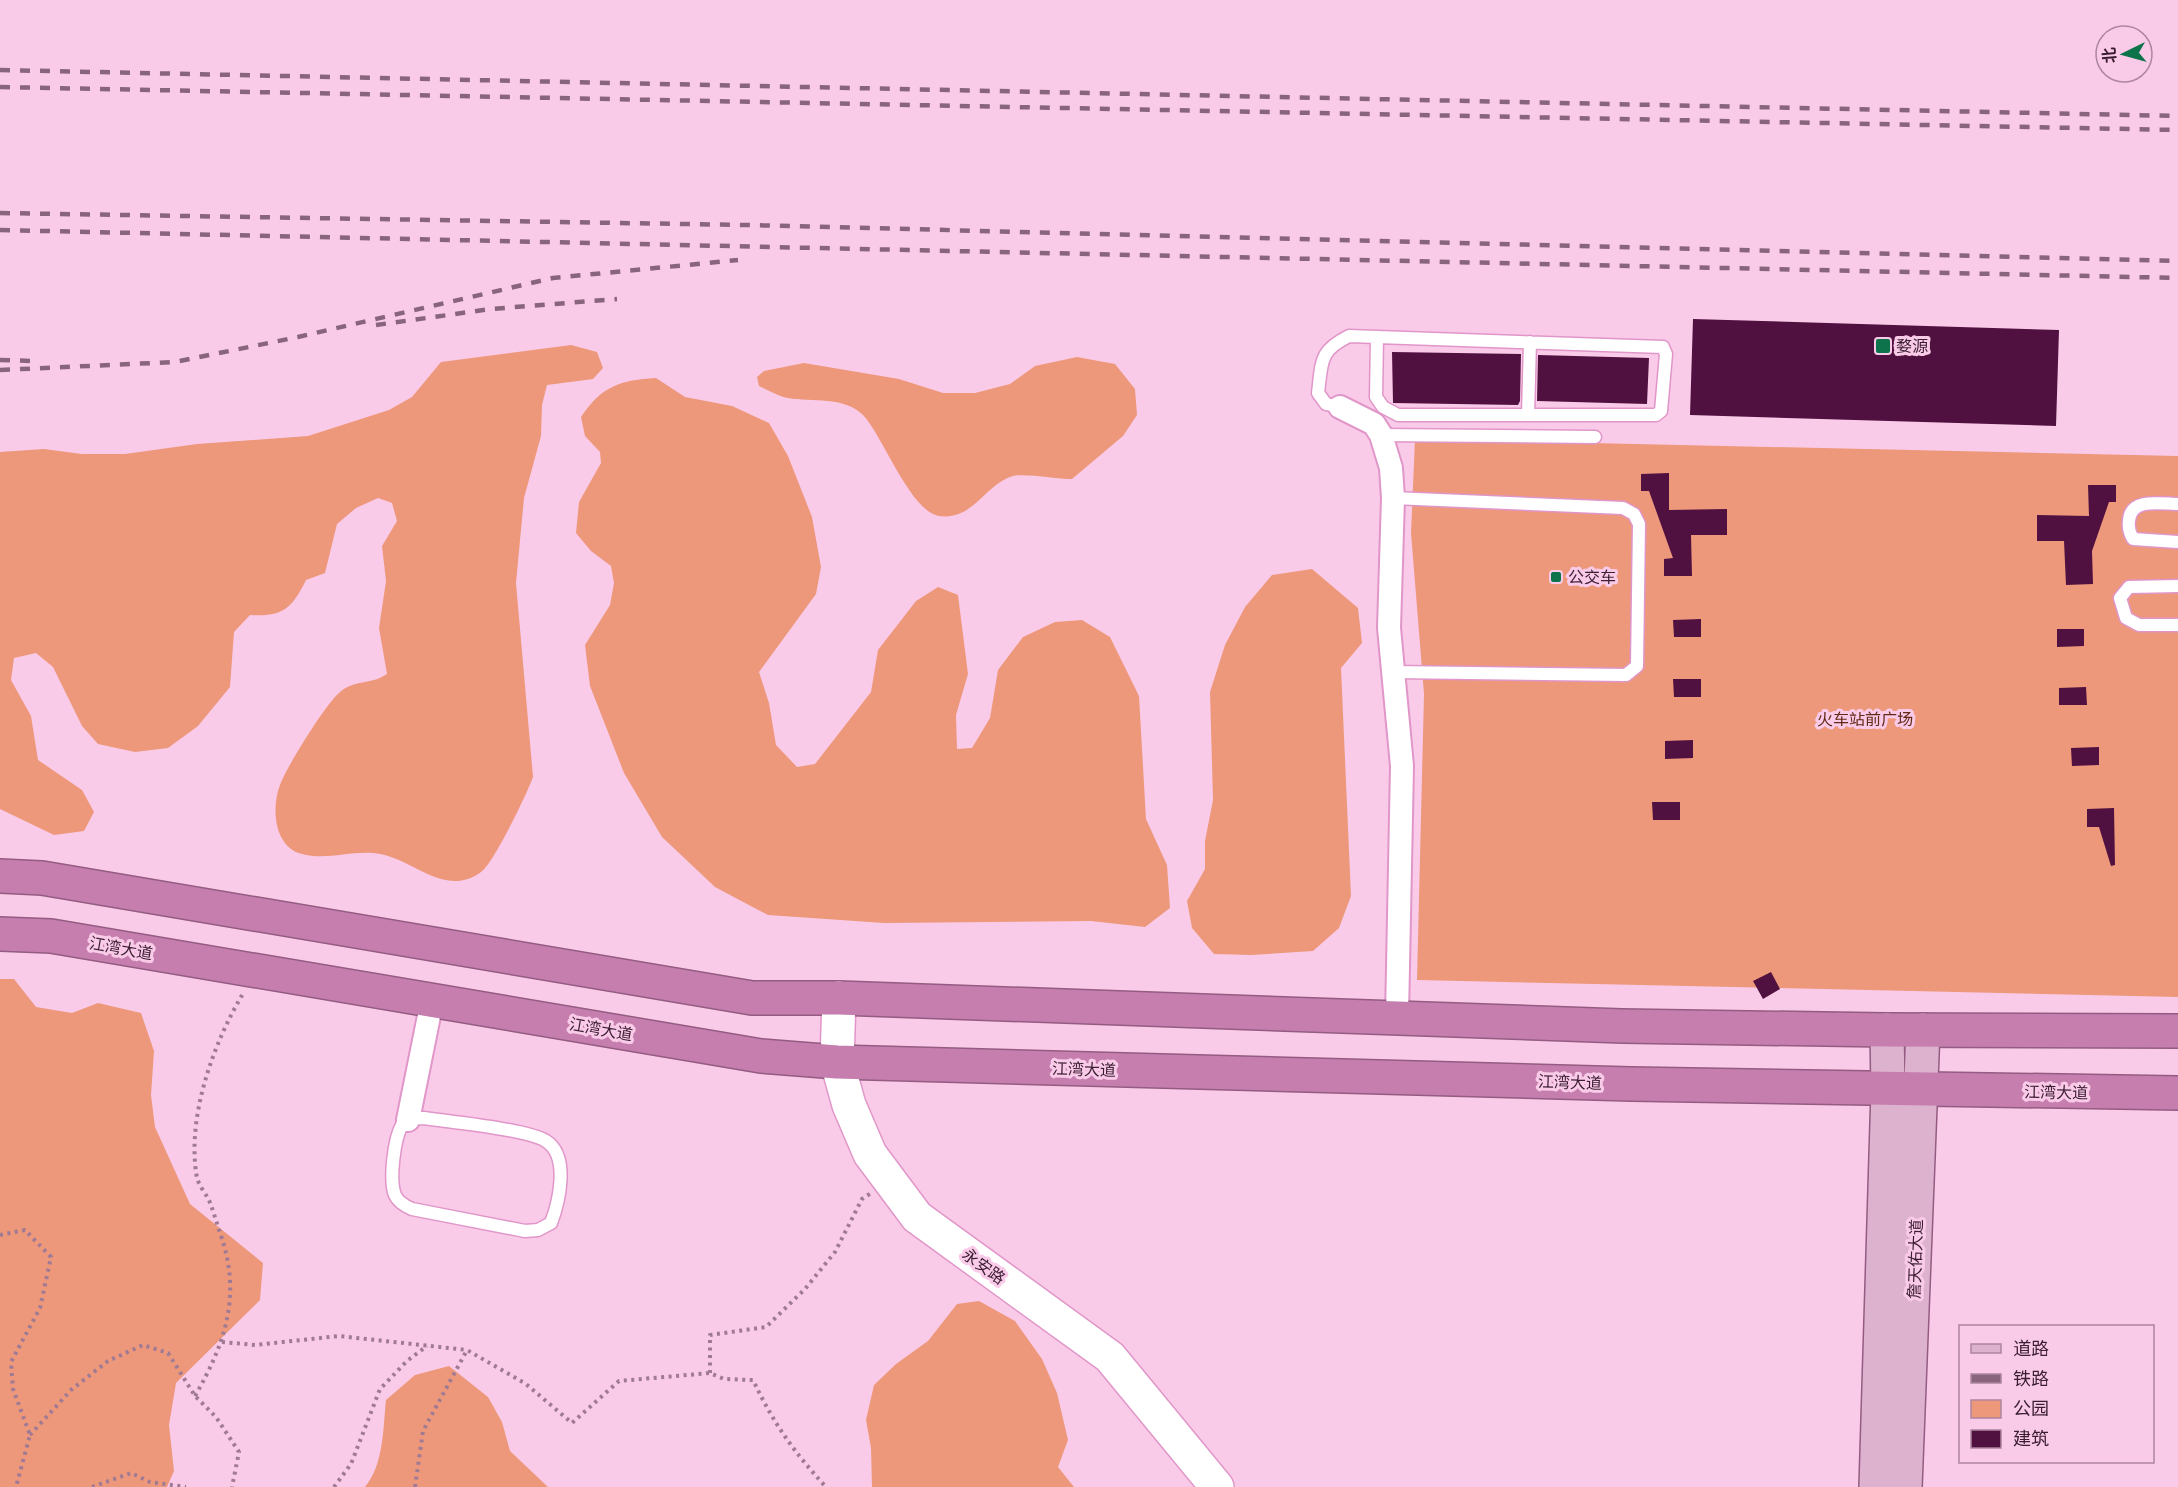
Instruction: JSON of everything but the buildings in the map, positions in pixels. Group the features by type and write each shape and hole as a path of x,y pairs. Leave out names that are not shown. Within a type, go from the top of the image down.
{"highway":[{"path":"0,876 42,878 752,998 838,998 1397,1016 1622,1026 2178,1031"},
{"name":"江湾大道","path":"0,934 51,936 761,1056 837,1062 1888,1090 2178,1093"}],"main road":[{"name":"詹天佑大道","path":"1876,1487 1888,1090 1887,1030"},
{"name":"詹天佑大道","path":"1905,1487 1923,1030"}],"street":[{"path":"1340,407 1374,424 1381,435 1391,468 1393,498 1389,628 1402,766 1397,1016"},
{"name":"永安路","path":"838,998 837,1062 849,1105 870,1154 917,1217 1110,1358 1216,1487"},
{"path":"408,1120 432,1001"}],"lane":[{"path":"1340,407 1326,404 1318,393 1322,364 1331,346 1349,336 1663,347 1666,354 1660,411 1656,415 1398,415 1383,407 1376,397 1377,337"},
{"path":"1528,415 1530,342"},
{"path":"1381,435 1595,437"},
{"path":"1393,498 1623,508 1634,514 1639,524 1637,666 1633,672 1626,675 1393,672"},
{"path":"2178,504 2145,503 2135,507 2129,517 2129,525 2133,539 2178,542"},
{"path":"2178,586 2129,587 2120,598 2126,618 2139,625 2178,625"},
{"path":"424,1118 530,1135 547,1142 556,1152 561,1166 556,1211 551,1223 538,1230 525,1231 412,1209 402,1204 395,1197 392,1181 399,1136 402,1125 408,1120 424,1118"}],"path":[{"path":"195,1396 214,1364 213,1356 222,1342 232,1296 230,1270 209,1200 197,1180 195,1128 226,1022 257,971"},
{"path":"710,1373 710,1335 766,1327 805,1289 835,1252 862,1199 890,1180"},
{"path":"0,1235 25,1230 51,1257 40,1308 11,1362 13,1389 30,1435"},
{"path":"222,1342 255,1345 339,1336 467,1350 526,1384 572,1423 619,1381 710,1373 724,1379 753,1380 773,1422 790,1447 826,1487"},
{"path":"16,1487 30,1435 71,1390 108,1361 143,1345 168,1353 195,1396 216,1417 239,1452 232,1487"},
{"path":"334,1487 351,1464 380,1389 428,1345"},
{"path":"415,1487 423,1431 467,1350"},
{"path":"92,1487 131,1473 150,1482 186,1487"}],"green space":[{"path":"571,345 597,352 603,368 593,379 547,385 542,405 541,436 524,498 516,583 533,777 501,843 481,872 468,879 455,881 430,875 380,854 312,856 302,854 285,844 277,826 276,804 280,785 325,710 345,689 387,674 379,628 386,581 382,546 397,521 392,503 378,498 356,508 337,524 325,573 306,580 296,598 285,609 270,614 250,615 234,632 230,687 198,726 168,748 135,752 98,744 82,726 53,667 36,653 14,658 11,680 31,716 38,760 82,790 94,812 84,831 54,835 0,809 0,452 44,449 82,454 125,454 197,444 308,436 389,410 412,397 441,362"},
{"path":"1077,357 1115,364 1135,389 1137,415 1123,436 1072,479 1013,476 994,487 970,508 951,516 939,516 928,511 918,501 907,487 871,425 855,409 837,402 784,397 759,386 757,377 764,371 804,363 899,379 943,393 975,393 1010,384 1035,366"},
{"path":"656,378 685,397 732,406 769,423 788,456 812,517 821,567 816,594 759,672 769,703 776,745 797,767 815,764 871,692 878,650 916,601 938,587 958,595 968,674 956,715 957,749 972,748 990,718 998,670 1023,637 1055,622 1082,620 1110,637 1139,696 1146,819 1167,865 1170,908 1145,927 1091,921 884,923 768,915 715,887 662,837 624,773 590,686 585,645 610,605 614,583 611,566 591,551 576,533 579,502 601,463 600,452 585,436 581,417 597,398 613,387 622,383"},
{"name":"火车站前广场","path":"1415,439 2178,456 2178,997 1417,980 1424,694 1411,533"},
{"path":"1312,569 1358,608 1362,643 1341,668 1351,896 1339,928 1313,951 1251,955 1214,954 1192,928 1187,901 1205,869 1205,841 1213,800 1210,692 1225,645 1245,607 1272,575"},
{"path":"0,979 14,979 36,1007 72,1013 98,1003 141,1013 154,1051 151,1095 155,1127 190,1204 263,1263 260,1300 176,1383 169,1425 174,1471 167,1487 0,1487"},
{"path":"979,1301 1015,1321 1042,1359 1057,1393 1068,1440 1058,1467 1074,1487 872,1487 871,1448 866,1420 874,1385 896,1364 928,1341 957,1304"},
{"path":"449,1366 488,1397 502,1422 510,1451 548,1487 365,1487 376,1468 379,1457 386,1400 415,1375"}],"railway":[{"path":"0,70 2178,116"},
{"path":"0,87 2178,130"},
{"path":"0,213 746,225 2178,261"},
{"path":"0,230 2178,278"},
{"path":"0,370 175,362 298,337 553,278 738,260"},
{"path":"376,325 491,309 617,299"},
{"path":"0,360 33,361"}],"place":[{"name":"婺源","path":"1883,346"},
{"name":"公交车","path":"1556,577"}]}
